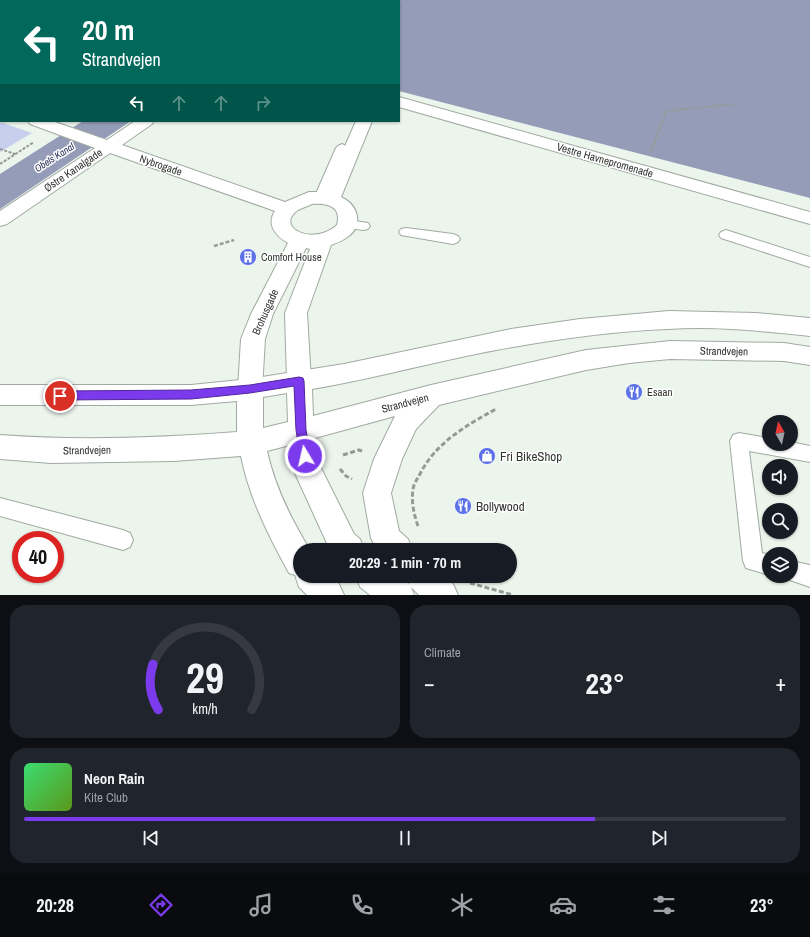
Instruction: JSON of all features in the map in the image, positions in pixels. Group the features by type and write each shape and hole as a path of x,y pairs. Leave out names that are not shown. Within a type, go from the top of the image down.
{"street":[{"name":"Vestre Havnepromenade","path":"400,102 810,218"},
{"name":"Nybrogade","path":"40,122 63,127 106,146 286,209"},
{"name":"Østre Kanalgade","path":"0,220 106,146 144,122"},
{"path":"326,199 364,122"},
{"path":"309,198 326,199 340,203 346,209 355,225 334,237 323,241 299,241 290,238 283,232 280,225 282,214 286,209 296,202 309,198"},
{"name":"Brohusgade","path":"293,550 285,537 263,487 252,443 250,389 253,339 262,314 299,241"},
{"path":"323,241 296,313 301,430 307,469 343,543"},
{"path":"0,394 105,396 191,395 250,389 373,368 511,338 580,328 669,320 756,322 810,327"},
{"name":"Strandvejen","path":"0,447 51,451 174,449 252,443 431,396 586,360 670,350 784,352 810,356"},
{"path":"391,543 386,538 377,493 394,445 406,421 431,396"},
{"path":"317,583 328,595"},
{"path":"379,583 398,595"},
{"path":"442,583 453,587"}],"lane":[{"path":"326,199 342,148"},
{"path":"406,232 453,239"},
{"path":"726,235 810,262"},
{"path":"762,563 753,561 739,441 810,454"},
{"path":"0,507 123,540"},
{"path":"798,573 810,576"}],"path":[{"path":"649,157 666,112 735,104"},
{"path":"0,164 63,127"},
{"path":"0,149 15,154"},
{"path":"214,246 234,240"},
{"path":"419,529 413,508 413,489 422,470 436,449 453,436 497,408"},
{"path":"343,455 359,450"},
{"path":"338,466 346,476 357,481 413,489"},
{"path":"453,587 471,584 513,595"}],"shaded area":[{"path":"0,122 32,133 0,152"}],"water":[{"path":"400,0 810,0 810,198 400,91"},
{"name":"Obels Kanal","path":"81,122 130,122 0,209 0,174"}],"place":[{"name":"Comfort House","path":"248,257"},
{"name":"Esaan","path":"634,392"},
{"name":"Fri BikeShop","path":"487,456"},
{"name":"Bollywood","path":"463,506"}],"route":[{"path":"60,396 191,395 250,389 299,381 301,430 305,456"}]}
